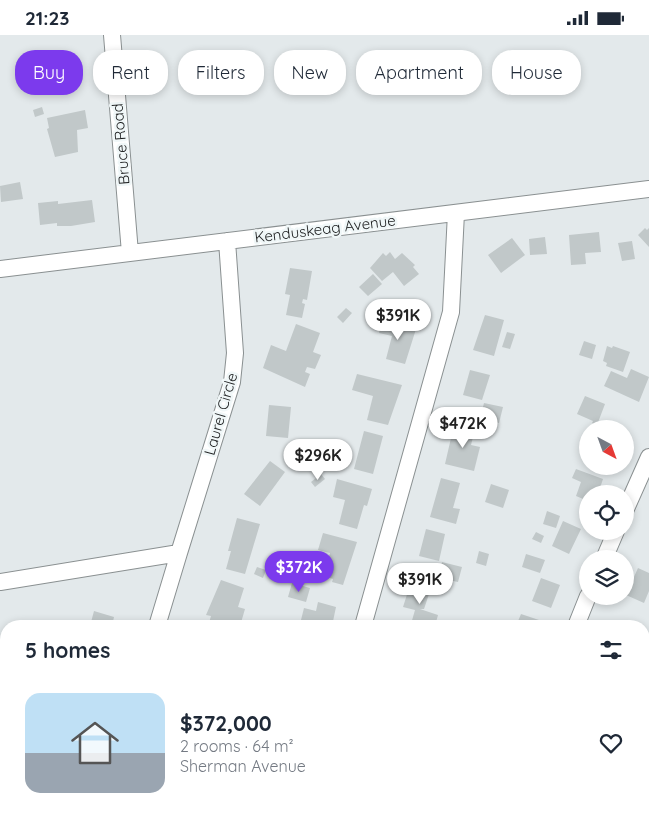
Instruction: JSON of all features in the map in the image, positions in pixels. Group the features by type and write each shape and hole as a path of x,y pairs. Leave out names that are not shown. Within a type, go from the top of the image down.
{"street":[{"name":"Bruce Road","path":"112,35 130,253"},
{"name":"Kenduskeag Avenue","path":"0,269 649,189"},
{"path":"365,620 451,312 456,213"},
{"name":"Laurel Circle","path":"159,620 232,381 235,353 227,241"},
{"path":"634,491 649,457"},
{"path":"0,582 179,553"},
{"path":"578,620 584,605"}],"building":[{"path":"42,107 44,114 35,117 33,110"},
{"path":"85,110 88,128 77,130 78,152 55,157 47,129 49,128 47,118"},
{"path":"20,182 23,199 1,202 0,186"},
{"path":"92,200 95,222 71,226 57,226 57,223 40,225 38,203 58,201 58,204"},
{"path":"645,228 647,230 649,228 649,247 638,235"},
{"path":"599,232 601,252 585,253 586,264 571,265 569,235"},
{"path":"545,237 547,254 530,255 529,239"},
{"path":"512,238 525,255 501,273 488,255"},
{"path":"632,241 635,259 622,261 618,243"},
{"path":"390,252 395,259 402,253 415,265 413,267 419,274 404,286 393,272 382,281 370,268 383,253 386,256"},
{"path":"290,268 312,271 307,300 303,299 302,303 305,304 302,318 286,315 290,295 285,294"},
{"path":"373,274 382,284 368,296 359,287"},
{"path":"346,308 352,313 343,323 337,317"},
{"path":"485,315 504,320 494,356 473,350"},
{"path":"382,320 416,329 405,364 386,359 392,336 379,333"},
{"path":"296,324 320,333 313,352 321,355 315,369 307,367 305,372 310,374 305,387 263,368 271,345 286,351"},
{"path":"507,332 515,334 510,349 502,347"},
{"path":"584,341 596,345 592,359 579,355"},
{"path":"607,346 612,348 613,346 630,352 623,372 606,366 607,363 603,361"},
{"path":"631,369 649,377 639,402 604,386 611,371 627,378"},
{"path":"470,370 490,375 482,400 463,395"},
{"path":"357,374 402,385 388,425 367,420 373,396 352,390"},
{"path":"585,396 605,404 599,420 591,420 577,414"},
{"path":"484,403 503,407 499,423 480,419"},
{"path":"269,405 291,407 288,438 266,436"},
{"path":"454,425 475,429 471,445 480,447 474,471 445,464"},
{"path":"364,431 383,436 373,474 354,469"},
{"path":"321,458 331,460 330,468 320,466"},
{"path":"270,461 285,472 260,506 244,494"},
{"path":"576,469 579,470 579,475 592,475 603,479 601,485 580,485 581,482 572,478"},
{"path":"321,474 325,479 315,487 311,482"},
{"path":"441,478 460,483 453,508 460,509 456,524 430,517"},
{"path":"337,479 372,489 367,506 364,505 357,529 339,524 345,500 333,497"},
{"path":"491,484 509,490 503,508 485,502"},
{"path":"547,511 560,516 556,528 543,524"},
{"path":"237,518 260,524 245,574 226,569 231,551 228,551"},
{"path":"563,521 579,528 579,533 569,554 552,546"},
{"path":"426,529 445,534 439,561 419,556"},
{"path":"536,532 544,536 541,543 532,539"},
{"path":"323,533 357,542 343,585 332,582 333,579 324,576 330,553 318,550"},
{"path":"479,551 489,554 486,566 476,563"},
{"path":"526,554 545,560 540,573 522,567"},
{"path":"442,562 462,567 458,582 439,578"},
{"path":"257,567 266,570 263,578 254,574"},
{"path":"638,568 649,573 649,591 644,603 634,599 634,577"},
{"path":"541,578 560,585 551,608 532,601"},
{"path":"221,580 244,588 238,607 245,609 242,620 210,620 211,616 206,615"},
{"path":"411,582 431,588 424,609 420,609 438,615 437,620 412,620 415,610 403,607"},
{"path":"292,583 310,588 306,602 288,597"},
{"path":"318,602 336,607 333,620 301,620 304,608 316,611"},
{"path":"94,611 114,617 113,620 92,620"},
{"path":"521,614 539,620 518,620"}]}
